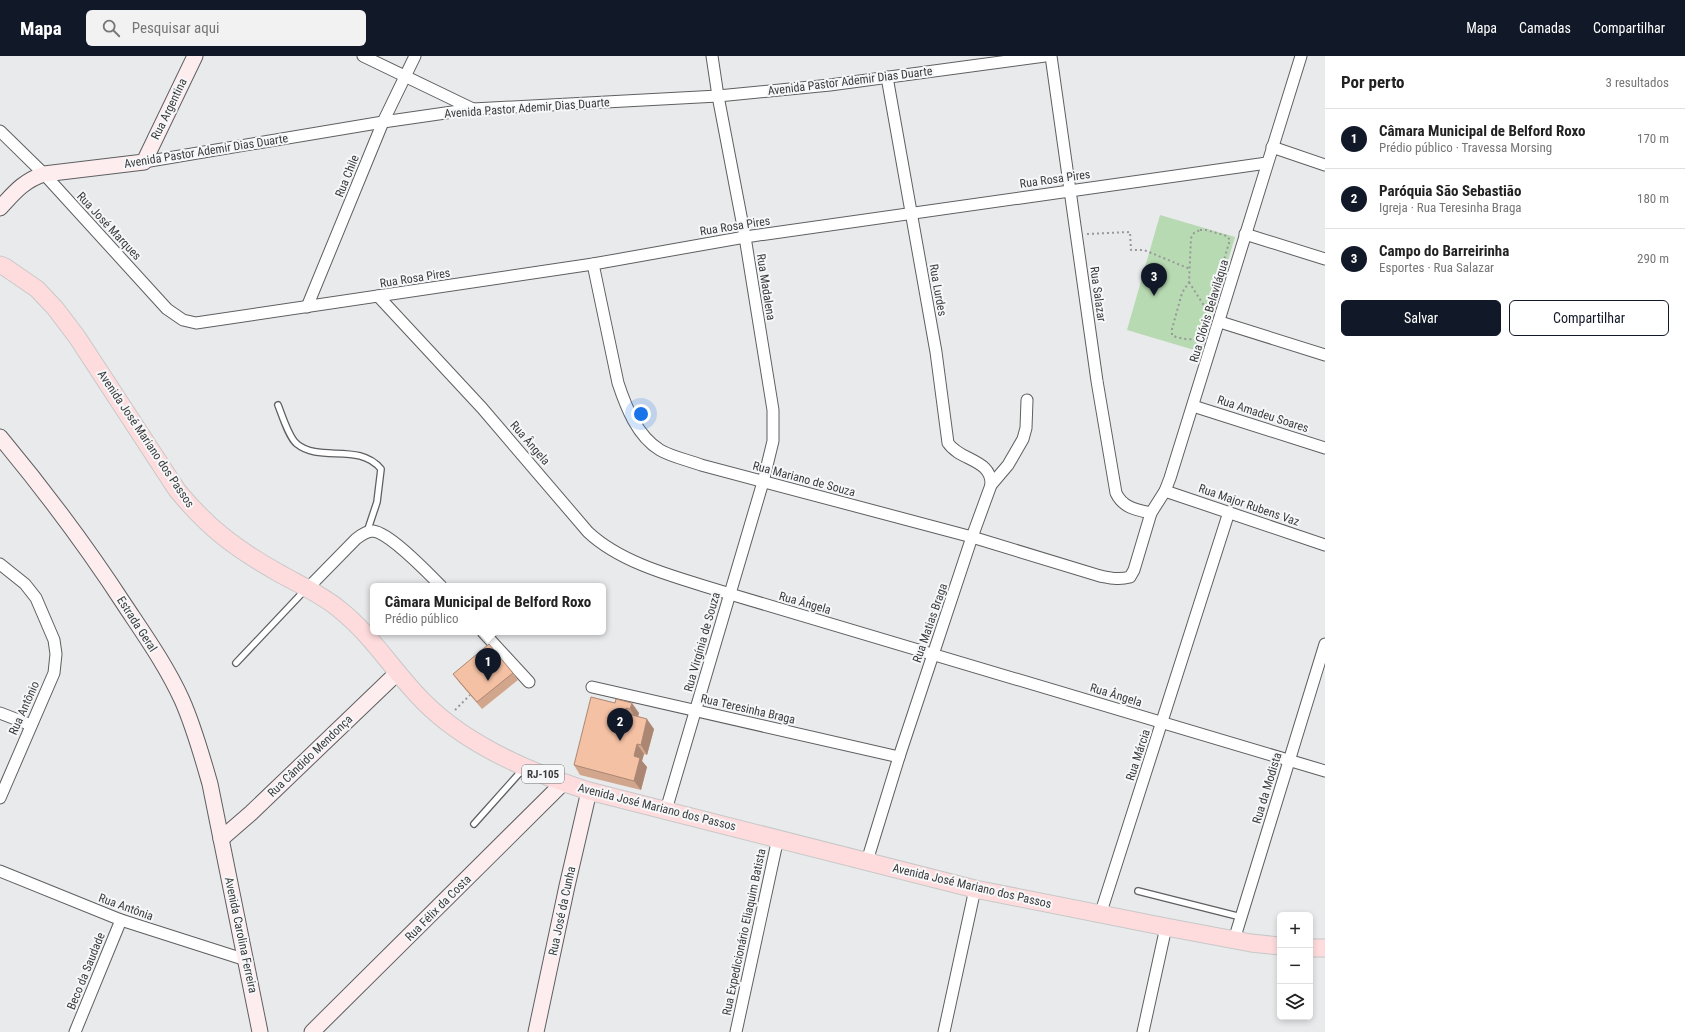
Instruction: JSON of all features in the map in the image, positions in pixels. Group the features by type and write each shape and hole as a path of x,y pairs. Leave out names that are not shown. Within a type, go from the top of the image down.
{"main road":[{"name":"Avenida José Mariano dos Passos","path":"0,265 37,289 55,308 78,337 173,484 196,513 217,533 232,544 306,589 324,598 351,619 377,645 398,673 424,702 452,726 482,744 526,767 563,783 589,791 975,889 1100,915 1234,940 1277,946"},
{"path":"1313,948 1325,948"}],"street":[{"name":"Rua Argentina","path":"144,162 195,56"},
{"path":"364,56 473,109"},
{"name":"Rua Chile","path":"307,307 383,122 415,56"},
{"name":"Rua Madalena","path":"712,56 718,96 745,237 773,410 772,441 763,482"},
{"name":"Avenida Pastor Ademir Dias Duarte","path":"0,208 26,182 44,174 144,162 383,122 473,109 718,96 887,78 1045,56"},
{"name":"Rua Salazar","path":"1051,56 1097,381 1116,493 1122,503 1126,506 1151,513"},
{"name":"Rua Clóvis Belaviláqua","path":"1134,570 1151,513 1165,491 1193,406 1301,56"},
{"name":"Rua Lurdes","path":"887,78 936,352 948,443 952,449 981,465 989,472 991,485"},
{"name":"Rua José Marques","path":"0,131 44,174 167,309 187,322 196,323 207,321"},
{"path":"1272,147 1325,165"},
{"name":"Rua Rosa Pires","path":"207,321 593,264 745,237 1267,163"},
{"path":"1245,234 1325,259"},
{"name":"Rua Mariano de Souza","path":"593,264 618,383 624,401 635,424 647,439 660,450 701,465 972,537 1113,579 1124,579 1130,577 1134,570"},
{"name":"Rua Ângela","path":"378,296 487,414 595,539 626,557 657,571 730,594 1325,771"},
{"path":"1220,322 1325,355"},
{"name":"Rua Matias Braga","path":"867,861 899,757 972,537 991,485 1008,465 1023,439 1026,428 1028,400"},
{"name":"Rua Amadeu Soares","path":"1193,406 1325,448"},
{"name":"Estrada Geral","path":"0,437 47,493 92,555 168,673 183,702 200,749 210,784 221,839"},
{"name":"Rua Virgínia de Souza","path":"666,810 763,482"},
{"name":"Rua Major Rubens Vaz","path":"1165,491 1325,545"},
{"name":"Rua Márcia","path":"1100,915 1229,512"},
{"path":"306,589 356,539 367,532 372,531 391,540 438,583"},
{"name":"Rua Antônio","path":"0,564 25,584 36,598 54,640 56,654 54,673 0,798"},
{"path":"486,635 529,682"},
{"name":"Rua da Modista","path":"1234,940 1325,644"},
{"name":"Rua Cândido Mendonça","path":"221,839 251,813 398,673"},
{"name":"Rua Teresinha Braga","path":"592,687 899,757"},
{"path":"0,713 31,725"},
{"name":"Rua Félix da Costa","path":"312,1032 563,783"},
{"name":"Rua José da Cunha","path":"536,1032 589,791"},
{"name":"Rua Expedicionário Eliaquim Batista","path":"736,1032 778,838"},
{"name":"Avenida Carolina Ferreira","path":"221,839 260,1032"},
{"name":"Rua Antônia","path":"0,871 121,920 246,960"},
{"path":"944,1032 975,889"},
{"name":"Beco da Saudade","path":"75,1032 121,920"},
{"path":"1143,1032 1166,927"}],"lane":[{"path":"278,405 296,444 310,450 358,455 374,460 381,469 377,502 367,532"},
{"path":"236,663 306,589"},
{"path":"474,824 526,767"},
{"path":"1138,891 1241,917"}],"path":[{"path":"1203,230 1229,238 1229,244 1200,339 1176,337 1172,335 1173,325 1182,293 1189,282 1190,268 1191,238 1194,233 1203,230"},
{"path":"1077,234 1130,232 1131,250 1144,250 1190,268"},
{"path":"1189,282 1209,312"},
{"path":"452,713 470,695"}],"green space":[{"path":"1160,215 1235,237 1201,352 1127,330"}],"building":[{"path":"489,644 513,673 477,702 453,674"},
{"path":"591,697 615,703 616,699 632,703 630,709 626,708 625,713 647,719 641,745 637,744 634,756 640,758 634,781 574,765"}],"place":[{"name":"Campo do Barreirinha","path":"1154,296"},
{"name":"Câmara Municipal de Belford Roxo","path":"488,681"},
{"name":"Paróquia São Sebastião","path":"620,741"}]}
